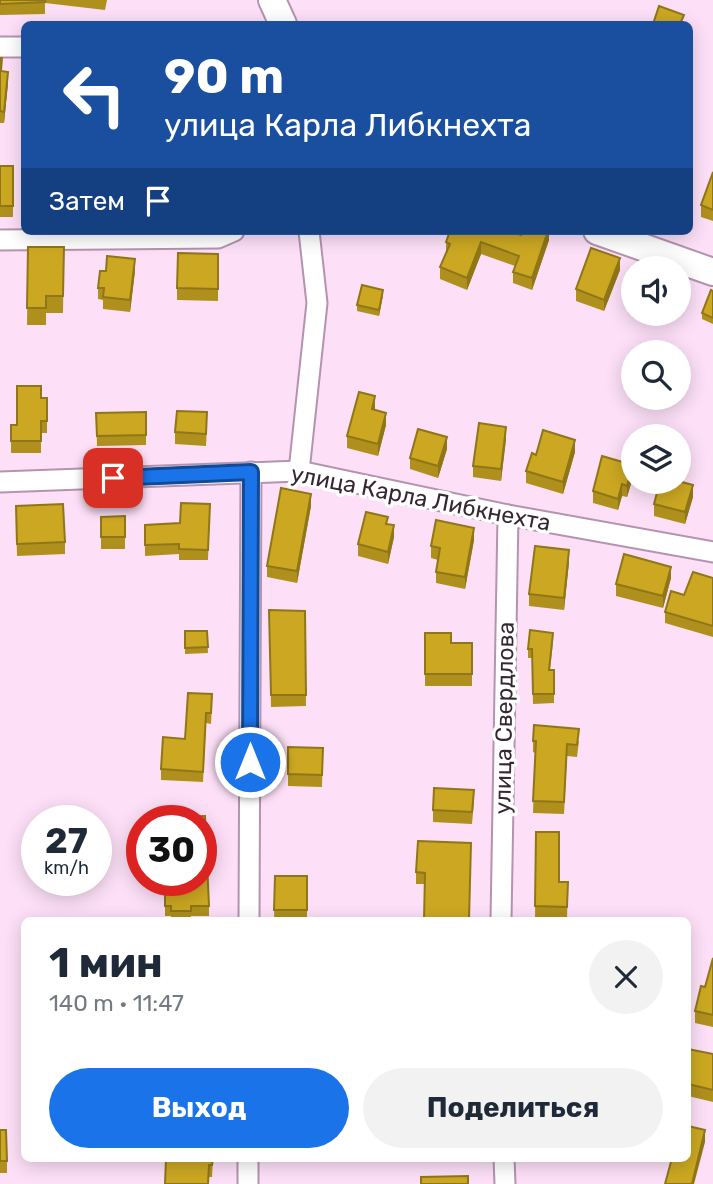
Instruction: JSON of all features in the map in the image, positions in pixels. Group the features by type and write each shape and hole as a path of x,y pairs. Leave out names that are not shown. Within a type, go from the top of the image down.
{"street":[{"path":"272,0 282,21"},
{"path":"0,47 21,47"},
{"path":"0,240 218,239 226,235"},
{"path":"299,471 317,303 309,235"},
{"path":"608,235 713,272"},
{"name":"улица Карла Либкнехта","path":"0,482 299,471 508,515 713,552"},
{"path":"249,917 251,472"},
{"name":"улица Свердлова","path":"501,917 508,515"},
{"path":"248,1162 248,1184"},
{"path":"504,1162 505,1184"}],"building":[{"path":"0,0 45,0 45,2 0,4"},
{"path":"659,6 684,15 681,21 654,21"},
{"path":"0,58 1,71 8,72 4,112 0,111"},
{"path":"0,166 13,166 13,206 0,206"},
{"path":"713,172 713,210 701,205"},
{"path":"449,235 547,235 532,278 513,272 519,256 481,242 467,278 440,267 450,244 446,242"},
{"path":"28,247 64,247 63,296 46,296 46,308 27,308"},
{"path":"591,248 620,258 604,300 576,289"},
{"path":"178,253 218,254 218,289 177,288"},
{"path":"107,256 135,259 130,300 103,297 104,288 98,288 100,271 106,271"},
{"path":"362,285 383,290 379,310 357,305"},
{"path":"711,290 713,291 713,318 702,313"},
{"path":"17,386 41,386 41,398 47,398 47,421 41,421 41,441 11,441 11,425 17,425"},
{"path":"359,392 375,396 372,409 386,413 378,444 347,436"},
{"path":"177,411 207,412 206,434 175,432"},
{"path":"146,412 146,435 97,436 96,413"},
{"path":"479,423 506,427 501,469 473,466"},
{"path":"418,429 447,437 438,466 410,458"},
{"path":"543,430 575,440 563,482 526,471 532,453 536,455"},
{"path":"602,456 621,462 618,499 593,491"},
{"path":"281,488 311,494 297,571 267,566"},
{"path":"657,494 690,494 685,512 654,504"},
{"path":"181,503 210,504 208,550 179,549 179,544 145,545 145,525 180,523"},
{"path":"63,504 65,542 17,544 16,506"},
{"path":"366,512 388,517 386,524 394,525 388,552 358,544"},
{"path":"125,516 125,537 101,537 101,517"},
{"path":"436,520 474,528 465,577 436,572 440,548 431,546"},
{"path":"535,546 569,550 564,598 529,594"},
{"path":"624,554 671,567 663,596 616,584"},
{"path":"693,572 713,578 713,626 665,612 671,591 684,595"},
{"path":"269,610 305,611 306,695 271,695"},
{"path":"530,630 553,633 549,670 554,670 554,694 533,694 532,649 528,649"},
{"path":"185,631 207,631 208,647 185,648"},
{"path":"425,633 451,633 451,643 472,643 472,674 425,674"},
{"path":"188,693 212,694 211,713 206,713 203,772 161,769 163,737 185,739"},
{"path":"534,725 579,729 577,745 567,744 564,802 533,801 536,741 533,741"},
{"path":"288,747 323,748 322,775 288,774"},
{"path":"434,788 474,790 472,812 433,810"},
{"path":"536,832 559,832 559,882 568,882 567,907 535,906"},
{"path":"418,841 471,843 469,917 424,917 425,873 416,872"},
{"path":"275,876 307,876 307,910 274,910"},
{"path":"165,896 209,896 209,906 191,906 191,911 171,911 171,906 165,906"},
{"path":"713,958 713,1015 695,1011 701,986 705,987"},
{"path":"691,1050 713,1054 713,1090 691,1085"},
{"path":"691,1127 705,1130 692,1184 665,1184 671,1162 691,1162"},
{"path":"0,1130 6,1130 7,1161 0,1161"},
{"path":"166,1162 212,1162 209,1165 208,1184 165,1184"},
{"path":"468,1176 468,1184 421,1184 421,1177"}],"route":[{"path":"113,478 251,472 250,762"}]}
